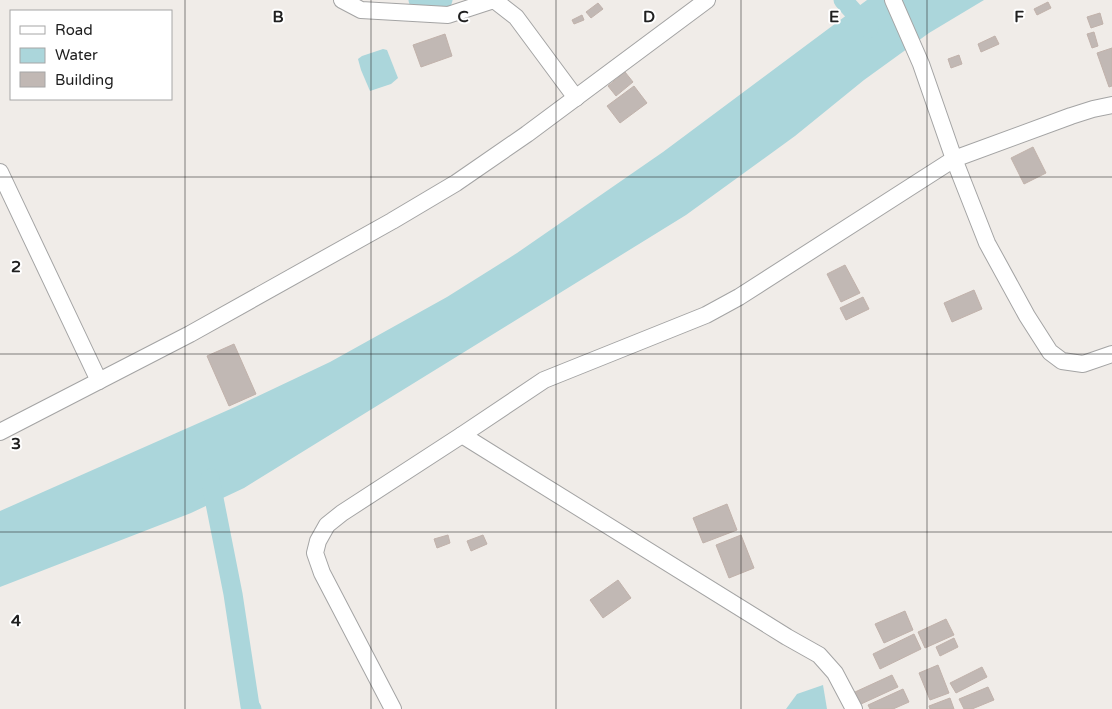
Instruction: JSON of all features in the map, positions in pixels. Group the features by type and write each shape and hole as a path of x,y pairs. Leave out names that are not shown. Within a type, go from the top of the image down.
{"street":[{"path":"342,0 361,10 448,15 494,0 516,17 576,98"},
{"path":"0,432 190,334 400,216 456,182 527,134 707,0"},
{"path":"892,0 921,64 954,158 987,243 1027,316 1050,352 1062,361 1083,364 1112,354"},
{"path":"393,709 322,573 315,553 318,541 327,525 342,513 544,380 706,315 739,297 954,158 1071,116 1112,105"},
{"path":"0,172 99,381"},
{"path":"462,435 818,655 835,673 854,709"}],"water":[{"path":"867,0 984,0 929,33 864,80 795,136 686,215 244,488 191,513 0,587 0,511 235,407 330,362 447,297 517,253 663,152"},
{"path":"383,49 387,50 398,78 391,84 370,91 358,59"},
{"path":"823,685 827,709 786,709 797,694"}],"building":[{"path":"1048,2 1051,8 1037,15 1034,9"},
{"path":"598,3 603,9 591,18 586,12"},
{"path":"1100,13 1103,24 1091,28 1087,17"},
{"path":"582,15 584,20 574,24 572,20"},
{"path":"1094,32 1098,46 1092,48 1087,34"},
{"path":"445,34 452,56 421,67 413,45"},
{"path":"995,36 999,44 981,52 978,44"},
{"path":"1112,48 1112,86 1109,87 1097,53"},
{"path":"959,55 962,64 951,68 948,59"},
{"path":"625,72 633,82 616,96 608,86"},
{"path":"634,86 647,103 620,123 607,106"},
{"path":"1033,147 1046,173 1024,184 1011,158"},
{"path":"845,265 860,293 841,302 827,274"},
{"path":"974,290 982,309 952,322 944,303"},
{"path":"863,297 869,309 846,320 840,308"},
{"path":"234,344 256,394 229,406 207,356"},
{"path":"727,504 737,530 703,543 693,518"},
{"path":"448,535 450,543 437,548 434,539"},
{"path":"483,535 487,544 471,551 467,541"},
{"path":"741,535 754,568 729,578 716,545"},
{"path":"618,580 631,598 603,618 590,600"},
{"path":"905,611 913,630 884,643 875,624"},
{"path":"946,619 954,635 925,648 918,632"},
{"path":"914,634 921,649 880,669 873,654"},
{"path":"954,638 958,647 940,656 936,647"},
{"path":"938,665 949,693 930,700 919,673"},
{"path":"982,667 987,677 956,693 950,683"},
{"path":"892,675 898,687 861,704 855,692"},
{"path":"988,687 994,700 972,709 964,709 959,699"},
{"path":"903,689 909,702 893,709 870,709 868,705"},
{"path":"950,698 954,709 930,709 929,706"}],"waterway":[{"path":"418,0 437,5 443,0"},
{"path":"843,0 869,29"},
{"path":"210,478 233,594 252,709"}]}
